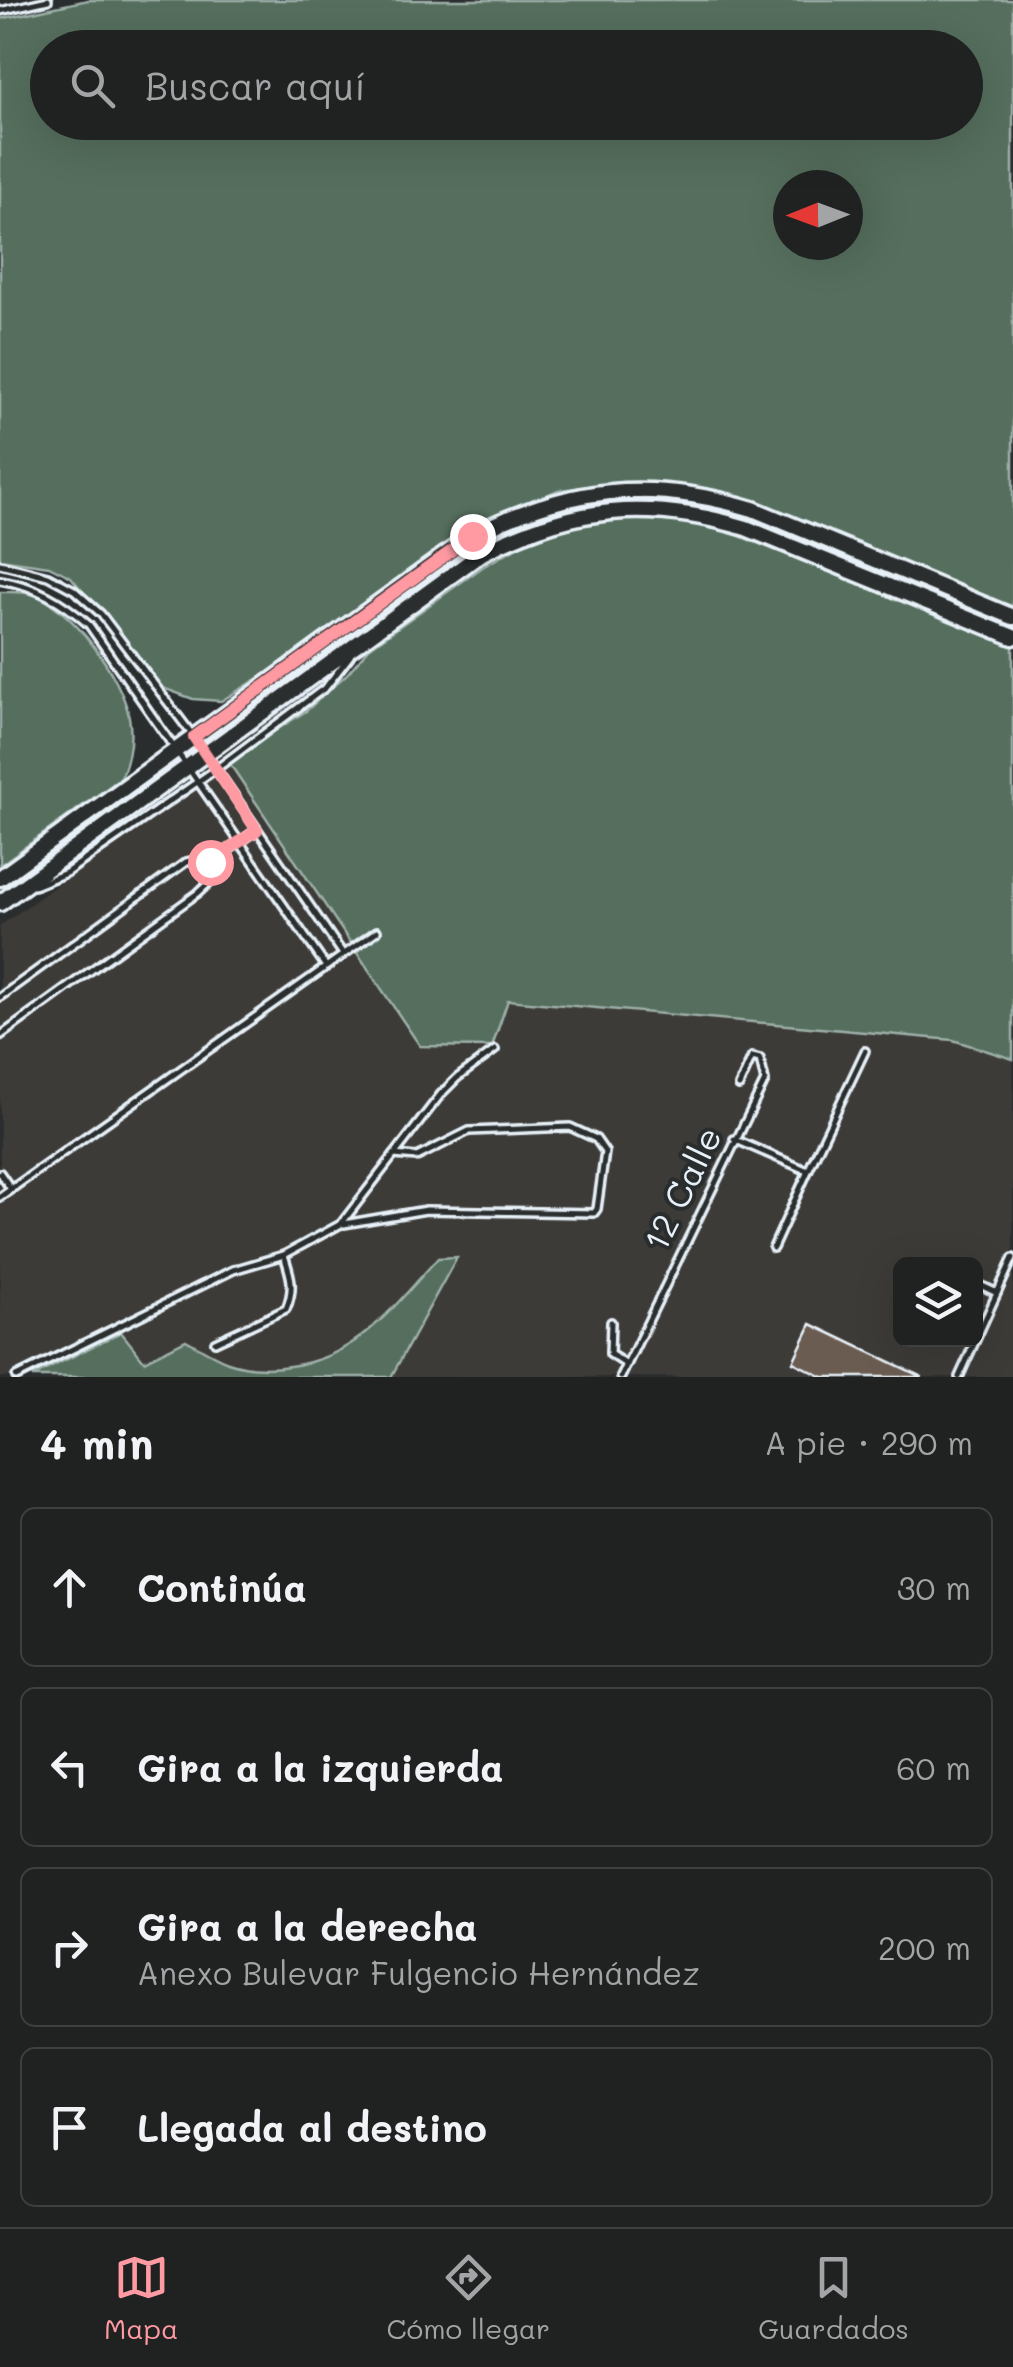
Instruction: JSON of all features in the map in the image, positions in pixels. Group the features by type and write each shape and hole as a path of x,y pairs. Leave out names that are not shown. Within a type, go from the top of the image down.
{"main road":[{"path":"0,878 472,536 508,516 548,502 630,489 672,490 713,497 753,509 1013,617"},
{"path":"6,898 482,553 553,521 631,509 708,517 746,528 1013,637"}],"lane":[{"path":"0,11 48,0"},
{"path":"0,564 48,576 74,590 100,614 194,737 343,954"},
{"path":"0,580 45,593 67,605 89,625 325,966"},
{"path":"6,898 66,874 216,769 326,687 366,636"},
{"path":"0,997 186,862 210,862 257,830"},
{"path":"0,1036 198,894 214,878 210,862"},
{"path":"0,1197 377,931"},
{"path":"340,1224 441,1094 495,1050"},
{"path":"774,1248 865,1050"},
{"name":"12 Calle","path":"622,1377 765,1082 759,1058 752,1057 738,1086"},
{"path":"16,1377 234,1270 284,1255 340,1224 426,1210 598,1209 605,1152 596,1139 570,1127 469,1131 417,1157 394,1155"},
{"path":"734,1140 808,1171"},
{"path":"0,1173 11,1189"},
{"path":"215,1342 286,1310 293,1280 284,1255"},
{"path":"983,1320 1013,1258"},
{"path":"983,1287 997,1293"},
{"path":"610,1322 610,1354 627,1365"},
{"path":"959,1377 971,1347"}],"shaded area":[{"path":"228,761 421,1046 508,999 953,1040 1013,1059 1013,1377 391,1377 456,1257 345,1351 305,1364 267,1369 229,1363 186,1340 144,1361 121,1332 32,1377 0,1377 0,926"}],"green space":[{"path":"88,0 1013,0 1013,607 741,499 631,483 558,490 475,527 279,666 221,701 193,699 160,687 71,577 49,566 0,559 0,19"},
{"path":"622,516 677,517 730,532 1013,646 1013,1059 953,1040 508,1000 492,1047 420,1046 228,761 306,711 369,648 484,566 521,545 572,526"},
{"path":"0,592 27,593 46,601 78,627 116,682 131,733 121,778 0,865"},
{"path":"457,1257 391,1377 32,1377 121,1332 144,1361 186,1340 243,1366 275,1368 314,1361 336,1352 373,1327 438,1258"}],"building":[{"path":"811,1324 922,1377 823,1377 793,1362"}],"route":[{"path":"210,862 257,830 194,737 472,536"}]}
